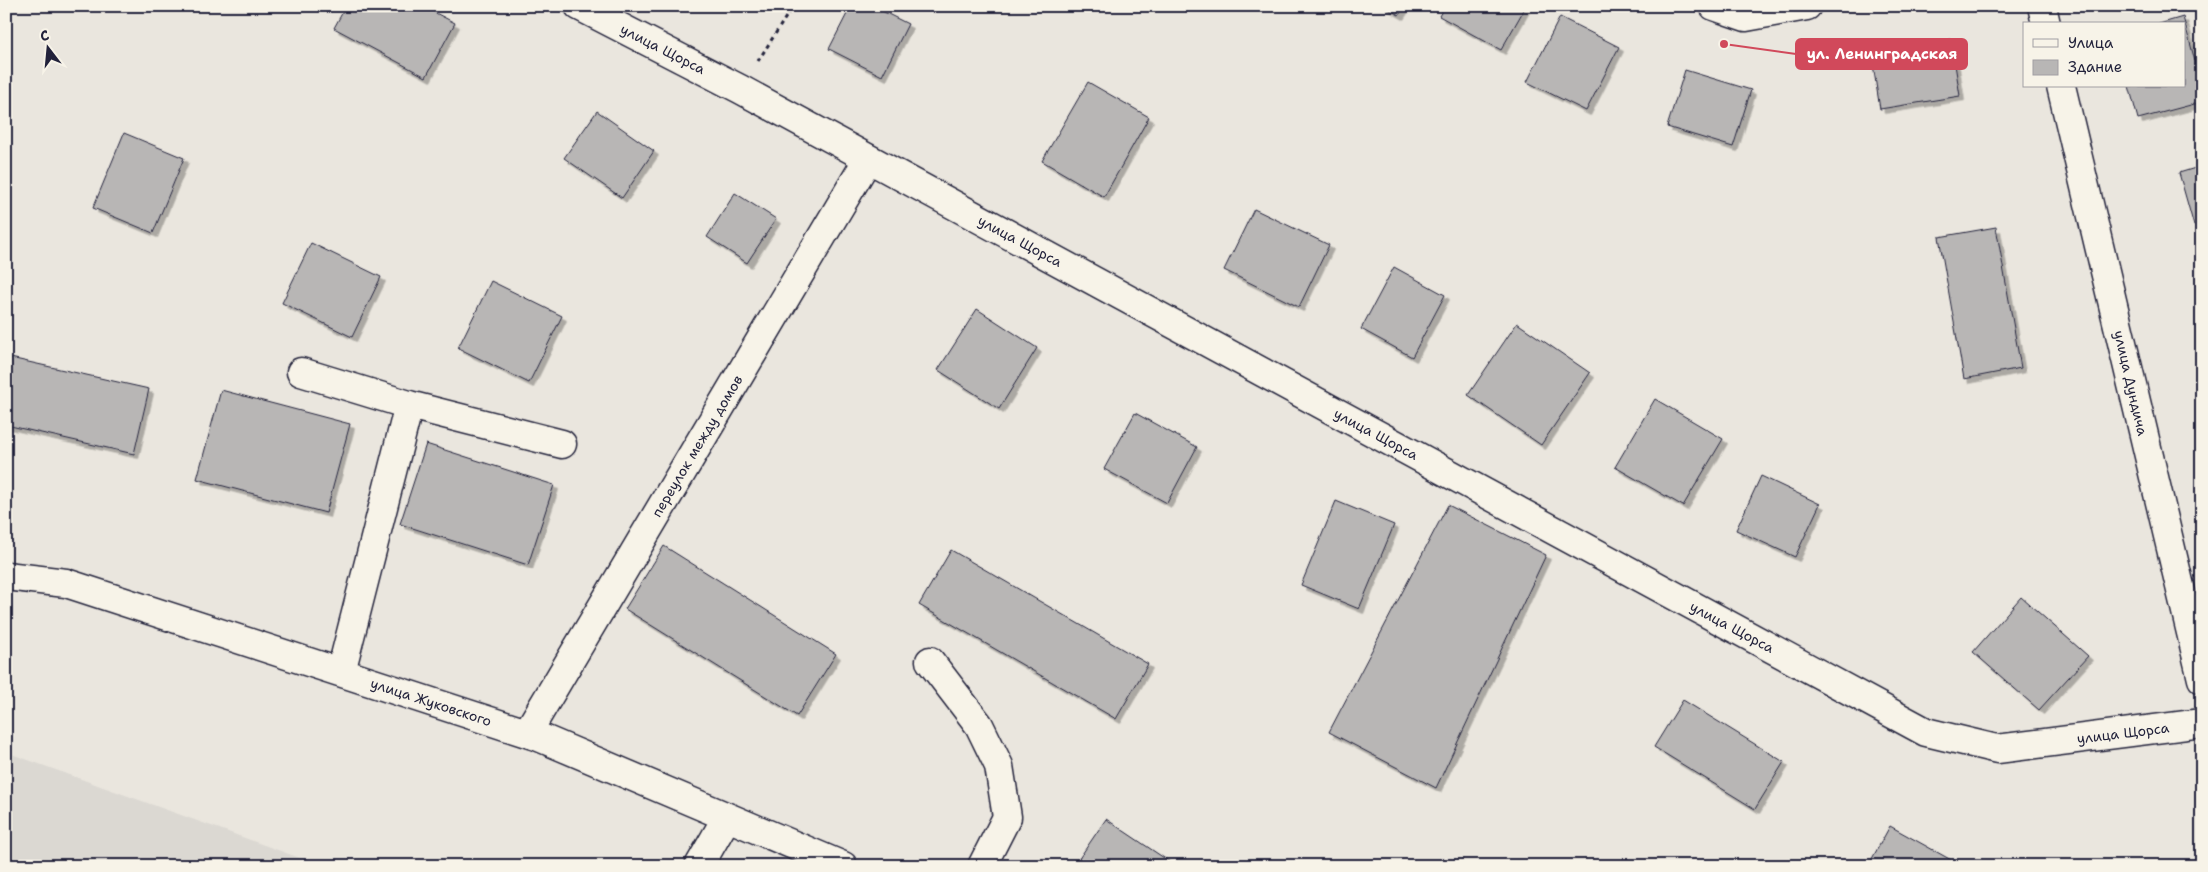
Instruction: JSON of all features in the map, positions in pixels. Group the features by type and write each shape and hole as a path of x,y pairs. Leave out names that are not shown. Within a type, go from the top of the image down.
{"street":[{"name":"улица Щорса","path":"579,6 740,89 1926,732 1998,749 2202,723"},
{"path":"1714,6 1746,17 1807,6"},
{"path":"2042,6 2046,22"},
{"name":"улица Дундича","path":"2061,88 2202,679"},
{"name":"переулок между домов","path":"527,733 868,159"},
{"path":"301,372 409,405 562,444"},
{"path":"341,672 409,405"},
{"name":"улица Жуковского","path":"6,576 66,583 527,733 843,866"},
{"path":"930,662 979,725 999,766 1007,817 982,866"},
{"path":"699,866 727,817"}],"path":[{"path":"740,89 793,6"}],"shaded area":[{"path":"6,752 322,866 6,866"}],"building":[{"path":"346,6 422,6 455,23 426,77 334,28"},
{"path":"851,6 872,6 908,24 882,76 829,49"},
{"path":"1383,6 1405,6 1399,15"},
{"path":"1445,6 1526,6 1501,50 1439,16"},
{"path":"1560,17 1619,47 1586,111 1527,82"},
{"path":"2183,17 2184,22 2166,22"},
{"path":"2186,28 2195,61 2202,60 2202,102 2138,119 2130,88 2186,88"},
{"path":"1951,39 1960,96 1880,109 1871,52"},
{"path":"1685,70 1751,90 1733,147 1667,127"},
{"path":"1088,82 1149,117 1104,197 1042,161"},
{"path":"597,111 654,151 622,198 564,158"},
{"path":"124,133 184,158 153,233 93,208"},
{"path":"2202,166 2202,224 2194,226 2179,173"},
{"path":"735,193 776,219 747,263 707,237"},
{"path":"1254,209 1329,245 1299,307 1224,270"},
{"path":"1996,227 2021,368 1964,379 1939,237"},
{"path":"311,243 381,277 352,337 282,303"},
{"path":"1394,267 1445,295 1412,357 1361,329"},
{"path":"491,281 562,316 529,383 458,348"},
{"path":"977,309 1037,348 999,409 938,370"},
{"path":"1517,323 1590,373 1541,445 1468,395"},
{"path":"6,357 149,389 134,454 6,425"},
{"path":"221,390 350,424 326,513 197,479"},
{"path":"1655,399 1723,439 1683,506 1615,467"},
{"path":"1135,413 1197,447 1167,503 1104,469"},
{"path":"426,444 554,485 528,565 400,524"},
{"path":"1761,476 1820,504 1795,557 1736,530"},
{"path":"1336,501 1394,525 1359,609 1301,585"},
{"path":"1448,505 1546,555 1436,788 1329,732"},
{"path":"664,546 836,654 797,716 625,609"},
{"path":"951,550 1148,664 1116,719 919,605"},
{"path":"2021,597 2088,656 2039,710 1973,652"},
{"path":"1683,700 1784,762 1755,809 1654,747"},
{"path":"1106,819 1176,866 1074,866"},
{"path":"1890,826 1962,866 1868,866"}],"place":[{"name":"ул. Ленинградская","path":"1724,44"}]}
